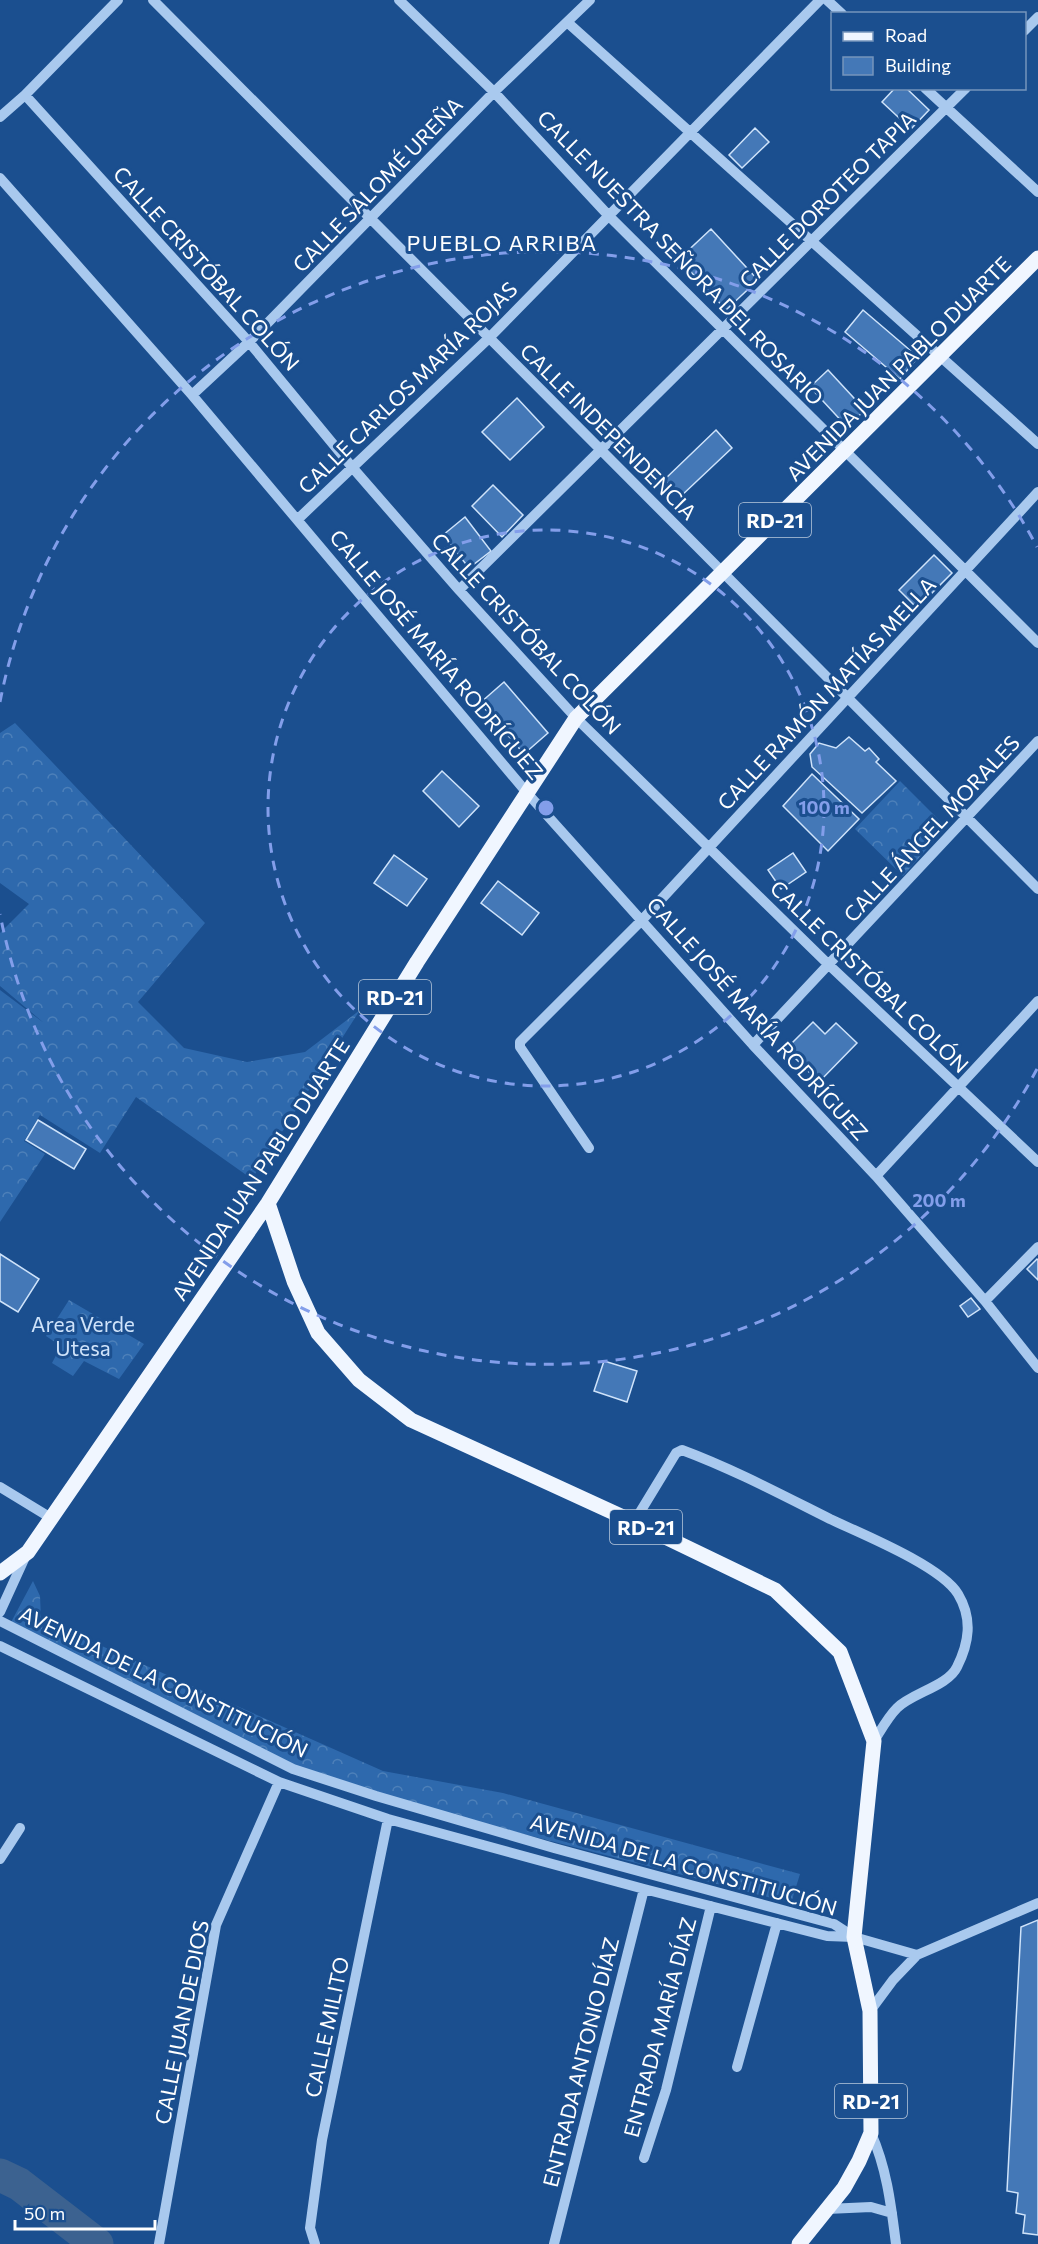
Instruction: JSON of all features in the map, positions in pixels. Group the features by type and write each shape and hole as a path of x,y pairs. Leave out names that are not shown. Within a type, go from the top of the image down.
{"main road":[{"name":"AVENIDA JUAN PABLO DUARTE","path":"0,1573 28,1552 268,1203 417,962 576,718 1038,258"},
{"name":"RD-21","path":"268,1203 294,1281 318,1333 359,1380 411,1420 634,1522 775,1590 840,1652 874,1741 854,1937 870,2011 871,2133 844,2188 799,2244"}],"street":[{"path":"0,117 118,0"},
{"name":"CALLE INDEPENDENCIA","path":"153,0 1038,889"},
{"name":"CALLE NUESTRA SEÑORA DEL ROSARIO","path":"399,0 494,92 608,215 722,330 1038,643"},
{"name":"CALLE SALOMÉ UREÑA","path":"192,395 249,342 494,92 590,0"},
{"name":"CALLE CARLOS MARÍA ROJAS","path":"298,519 351,466 489,338 820,0"},
{"path":"827,0 840,12"},
{"path":"1026,29 1038,17"},
{"path":"567,22 1038,444"},
{"path":"927,90 1038,192"},
{"name":"CALLE DOROTEO TAPIA","path":"459,590 964,90"},
{"name":"CALLE CRISTÓBAL COLÓN","path":"25,94 249,342 351,466 459,590 576,718 829,965 1038,1162"},
{"name":"CALLE JOSÉ MARÍA RODRÍGUEZ","path":"0,178 192,395 528,794 753,1045 876,1176 985,1301 1038,1368"},
{"name":"CALLE RAMÓN MATÍAS MELLA","path":"589,1148 520,1047 520,1043 642,920 1038,492"},
{"name":"CALLE ÁNGEL MORALES","path":"753,1045 1038,741"},
{"path":"876,1176 959,1089 1038,1001"},
{"path":"985,1301 1038,1247"},
{"path":"634,1522 676,1453 681,1449 886,1546 949,1582 962,1600 969,1625 968,1639 956,1670 899,1706 874,1741"},
{"path":"0,1487 51,1518"},
{"path":"0,1612 28,1552"},
{"name":"AVENIDA DE LA CONSTITUCIÓN","path":"0,1621 293,1769 554,1848 834,1924 854,1937"},
{"name":"AVENIDA DE LA CONSTITUCIÓN","path":"0,1646 279,1782 388,1819 644,1889 827,1936 854,1937"},
{"name":"CALLE JUAN DE DIOS","path":"159,2244 216,1925 279,1782"},
{"name":"CALLE MILITO","path":"315,2244 310,2228 322,2140 388,1819"},
{"path":"0,1859 20,1828"},
{"name":"ENTRADA ANTONIO DÍAZ","path":"554,2244 644,1889"},
{"path":"870,2011 893,1980 917,1955 1038,1903"},
{"name":"ENTRADA MARÍA DÍAZ","path":"644,2158 666,2090 711,1906"},
{"path":"737,2067 777,1923"},
{"path":"854,1937 917,1955"},
{"path":"871,2133 882,2156 888,2179 896,2244"},
{"path":"827,2209 871,2207 892,2213"}],"green space":[{"path":"15,723 205,923 138,1002 184,1048 247,1062 305,1052 360,1010 252,1179 136,1097 100,1153 40,1115 24,1141 45,1154 0,1222 0,990 44,1023 0,986 0,933 29,904 0,883 0,733"},
{"path":"900,781 946,827 903,876 855,829"},
{"name":"Area Verde Utesa","path":"69,1300 144,1344 119,1379 84,1361 73,1376 52,1363 61,1346 46,1336"},
{"path":"33,1581 40,1596 41,1619 383,1771 503,1793 800,1874 791,1903 376,1796 293,1769 9,1626"}],"building":[{"path":"893,90 908,90 929,110 911,129 882,102"},
{"path":"755,128 769,142 742,168 729,155"},
{"path":"711,229 758,280 726,310 679,259"},
{"path":"863,310 918,357 900,379 845,332"},
{"path":"828,370 865,410 847,427 810,387"},
{"path":"517,398 544,427 510,460 482,432"},
{"path":"716,430 732,448 680,497 664,480"},
{"path":"493,485 523,515 502,537 472,506"},
{"path":"465,517 491,551 469,568 443,535"},
{"path":"934,555 952,573 917,608 899,590"},
{"path":"504,682 548,733 524,754 480,703"},
{"path":"849,737 865,751 869,748 879,759 876,762 896,781 862,813 812,767 810,754 819,743 836,748"},
{"path":"442,771 479,806 459,827 423,791"},
{"path":"812,774 859,819 828,851 783,806"},
{"path":"793,853 806,872 781,889 768,870"},
{"path":"394,855 427,879 407,906 374,883"},
{"path":"498,881 539,913 522,935 481,903"},
{"path":"813,1022 825,1034 836,1023 857,1043 819,1082 786,1049"},
{"path":"38,1120 86,1149 74,1169 26,1140"},
{"path":"0,1254 39,1279 18,1312 0,1301"},
{"path":"1038,1260 1038,1280 1027,1269"},
{"path":"971,1298 980,1309 968,1317 960,1306"},
{"path":"604,1361 637,1371 627,1402 594,1391"},
{"path":"1038,1920 1038,2235 1023,2233 1025,2215 1016,2213 1018,2193 1007,2191 1021,1927"}],"waterway":[{"path":"0,2175 19,2184 97,2244"}],"district":[{"name":"PUEBLO ARRIBA","path":"502,242"}]}
